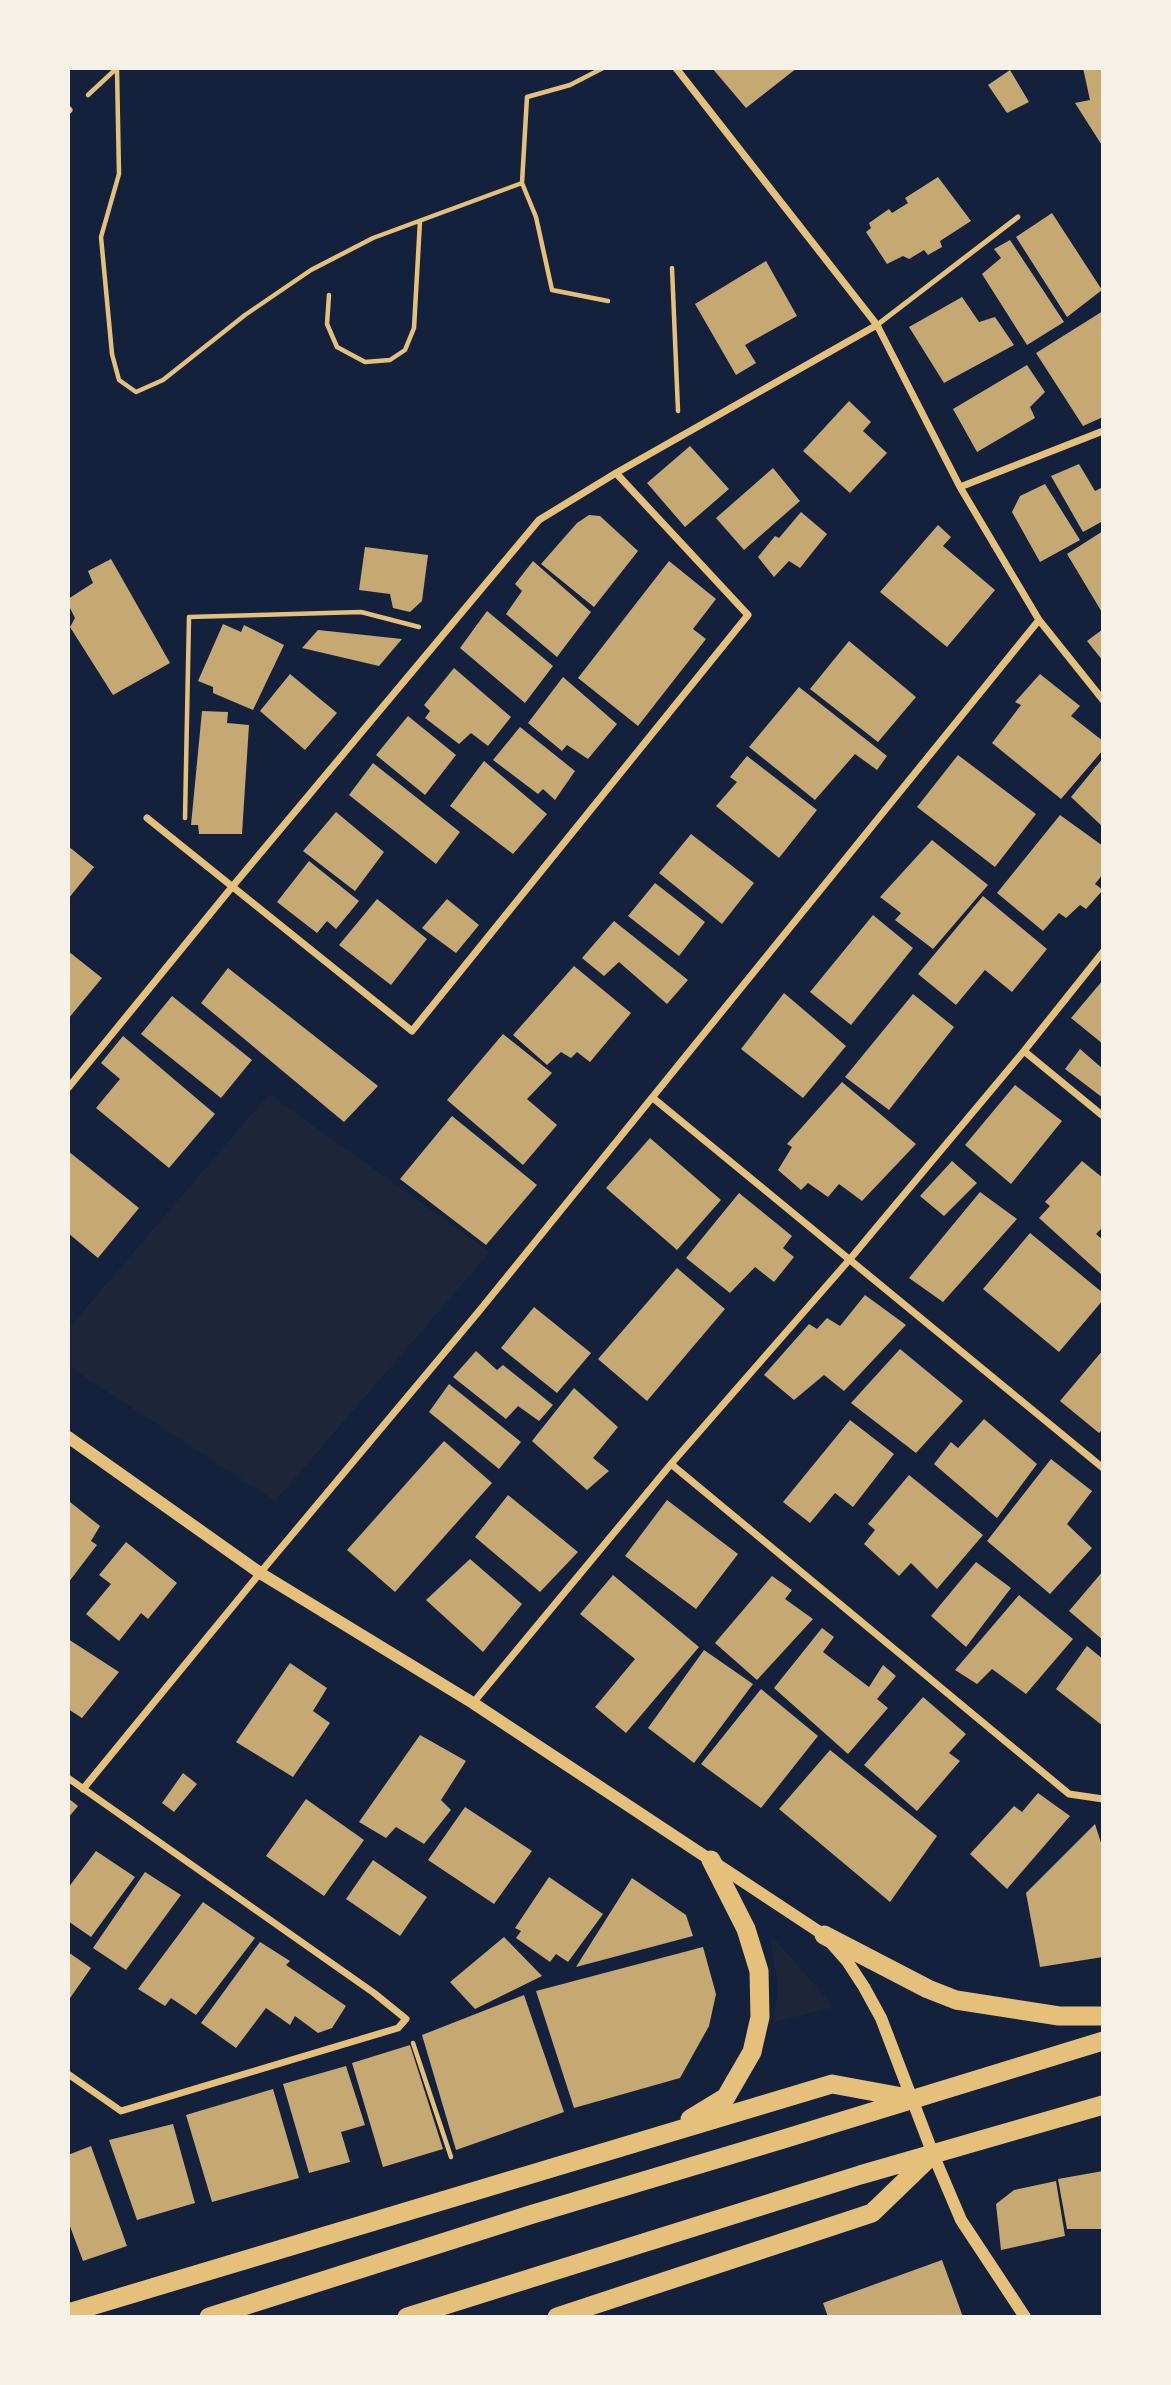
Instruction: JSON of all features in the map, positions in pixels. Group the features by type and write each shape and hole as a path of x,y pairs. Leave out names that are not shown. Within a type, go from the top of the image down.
{"highway":[{"path":"662,2135 726,2097 752,2052 760,2017 760,1971 746,1929 711,1860"},
{"path":"824,1934 928,1989 956,2000 1059,2016 1103,2016"},
{"path":"209,2317 533,2214 1103,2041"},
{"path":"68,2313 832,2084 912,2099"},
{"path":"407,2317 933,2154 1103,2105"},
{"path":"557,2317 872,2213 933,2154"}],"street":[{"path":"676,68 877,325 960,487 1039,620 1103,701"},
{"path":"69,1086 538,520 616,472 877,325"},
{"path":"960,487 1103,430"},
{"path":"147,818 412,1031 748,615 616,472"},
{"path":"83,1789 480,1310 1039,620"},
{"path":"474,1703 671,1465 1024,1051 1103,952"},
{"path":"1024,1051 1103,1116"},
{"path":"653,1098 1103,1468"},
{"path":"68,1437 260,1573 474,1703 824,1934 847,1961 881,2018 961,2220 1025,2317"},
{"path":"671,1465 1069,1794 1103,1799"},
{"path":"68,1778 374,1993 405,2019 398,2028 121,2111 68,2074"}],"lane":[{"path":"877,325 1018,217"}],"path":[{"path":"603,68 570,85 527,97 522,183 536,217 552,289 608,301"},
{"path":"117,69 119,174 101,237 112,354 119,380 136,392 163,380 245,315 311,270 373,239 522,183"},
{"path":"69,109 117,69"},
{"path":"329,295 327,324 337,347 365,362 390,360 405,350 414,328 420,221"},
{"path":"673,268 679,437"},
{"path":"185,850 189,617 361,612 443,633"},
{"path":"405,2019 451,2157"}],"shaded area":[{"path":"269,1094 490,1252 275,1501 68,1366 68,1329"},
{"path":"770,1934 834,2007 774,2022 778,1986"}],"building":[{"path":"712,68 797,68 746,108"},
{"path":"1083,68 1103,68 1103,147 1075,103 1090,100"},
{"path":"1010,70 1029,102 1007,113 988,85"},
{"path":"938,177 971,221 940,241 942,247 928,255 924,250 909,259 903,256 887,264 866,232 871,228 869,223 889,209 892,213 908,203 905,198"},
{"path":"1052,213 1102,290 1067,317 1016,237"},
{"path":"1010,240 1064,322 1027,345 982,274 1001,258 994,249"},
{"path":"766,261 797,316 745,345 756,363 736,375 695,304"},
{"path":"962,297 979,322 995,317 1014,345 944,383 909,327"},
{"path":"1103,311 1103,417 1083,426 1036,353"},
{"path":"1027,365 1045,392 1030,407 1035,418 977,452 953,409"},
{"path":"849,401 871,422 863,431 887,453 850,493 803,451"},
{"path":"690,446 729,489 685,527 647,483"},
{"path":"1079,464 1095,491 1103,487 1103,521 1083,532 1051,476"},
{"path":"773,468 800,501 744,550 716,518"},
{"path":"1045,484 1080,540 1040,562 1012,512 1020,496"},
{"path":"801,512 827,534 800,568 789,561 774,577 758,557 775,536 779,538"},
{"path":"589,515 600,516 638,551 594,607 541,564 577,523"},
{"path":"938,525 951,537 943,546 995,590 947,647 880,592"},
{"path":"1103,531 1103,614 1067,554"},
{"path":"365,547 428,555 422,601 410,612 393,608 390,594 359,590"},
{"path":"111,559 170,663 113,695 70,627 75,618 68,604 68,599 93,583 88,571"},
{"path":"533,561 591,612 557,657 506,614 522,591 515,584"},
{"path":"669,561 716,599 693,629 706,639 638,726 578,678"},
{"path":"487,611 553,666 525,703 460,648"},
{"path":"223,624 241,632 244,625 284,645 253,710 213,693 213,687 198,681"},
{"path":"1103,629 1103,661 1087,641"},
{"path":"318,630 402,639 379,666 302,648"},
{"path":"849,641 916,697 878,742 810,689"},
{"path":"454,668 511,717 488,746 471,733 459,744 425,718 430,711 424,705"},
{"path":"290,674 337,713 305,750 260,711"},
{"path":"1040,674 1080,706 1071,716 1103,741 1103,750 1061,799 992,743 1021,705 1015,702"},
{"path":"563,677 617,724 588,759 567,745 562,751 528,723"},
{"path":"799,687 887,756 877,770 855,754 815,800 749,747"},
{"path":"202,711 228,712 227,723 249,725 242,834 199,834 198,825 191,825"},
{"path":"408,716 456,755 425,795 376,755"},
{"path":"520,727 575,771 555,800 543,789 538,794 493,760"},
{"path":"958,755 1036,814 995,867 917,807"},
{"path":"747,756 817,810 779,858 716,806 737,782 730,777"},
{"path":"1103,758 1103,827 1071,797"},
{"path":"484,761 547,814 513,854 450,806"},
{"path":"373,763 460,832 436,864 349,795"},
{"path":"336,812 384,852 355,891 303,851"},
{"path":"1060,815 1103,846 1103,874 1095,884 1103,890 1086,909 1080,905 1066,918 1059,913 1043,931 997,893"},
{"path":"691,834 754,883 722,924 659,873"},
{"path":"932,840 988,885 933,949 895,920 901,913 880,897"},
{"path":"68,846 94,867 68,899"},
{"path":"309,861 359,901 336,929 327,921 317,933 277,902"},
{"path":"655,883 705,922 679,956 628,916"},
{"path":"983,896 1047,949 1012,992 985,970 956,1005 918,974"},
{"path":"377,899 427,939 391,985 339,945"},
{"path":"447,899 479,925 456,953 422,928"},
{"path":"873,915 913,948 851,1025 810,992"},
{"path":"614,921 688,980 667,1004 619,962 604,976 582,958"},
{"path":"68,951 102,978 68,1019"},
{"path":"574,966 631,1013 590,1062 577,1052 571,1058 561,1052 547,1065 513,1035"},
{"path":"228,968 378,1086 344,1122 201,1003"},
{"path":"1103,980 1103,1044 1071,1018"},
{"path":"784,993 846,1046 803,1098 741,1049"},
{"path":"913,994 954,1027 889,1110 845,1077"},
{"path":"172,996 252,1060 221,1098 141,1034"},
{"path":"503,1034 552,1073 527,1099 557,1125 523,1165 447,1100"},
{"path":"123,1036 215,1114 169,1168 96,1108 120,1079 101,1063"},
{"path":"1080,1049 1103,1069 1103,1098 1065,1069"},
{"path":"842,1082 916,1144 862,1201 839,1184 828,1197 808,1183 801,1190 778,1170 792,1147 787,1144"},
{"path":"1015,1085 1062,1121 1011,1184 965,1145"},
{"path":"452,1116 537,1185 486,1245 400,1179"},
{"path":"650,1138 721,1200 677,1250 606,1188"},
{"path":"68,1151 139,1208 98,1258 68,1233"},
{"path":"952,1161 977,1183 944,1216 920,1196"},
{"path":"1082,1161 1103,1178 1103,1227 1096,1234 1103,1240 1103,1276 1039,1218 1050,1206 1045,1202"},
{"path":"980,1192 1017,1219 943,1302 909,1278"},
{"path":"739,1193 792,1236 783,1248 794,1257 774,1282 755,1267 730,1293 686,1258"},
{"path":"1030,1233 1103,1293 1103,1300 1059,1352 983,1289"},
{"path":"677,1268 725,1309 647,1401 598,1359"},
{"path":"865,1295 906,1325 844,1391 824,1375 794,1400 764,1375 809,1324 817,1329 827,1318 840,1326"},
{"path":"534,1307 591,1353 557,1393 501,1348"},
{"path":"900,1349 963,1401 916,1453 851,1403"},
{"path":"1103,1350 1103,1429 1099,1433 1060,1401"},
{"path":"476,1351 497,1370 503,1365 553,1405 539,1421 518,1406 506,1419 453,1377"},
{"path":"449,1384 521,1442 499,1469 429,1412"},
{"path":"574,1388 618,1427 593,1458 609,1471 587,1490 532,1441"},
{"path":"984,1419 1037,1464 997,1518 934,1464 951,1442 958,1448"},
{"path":"850,1420 894,1454 853,1507 835,1493 810,1523 783,1502"},
{"path":"444,1441 492,1483 395,1592 347,1550"},
{"path":"1051,1459 1092,1491 1067,1524 1092,1548 1050,1594 987,1541"},
{"path":"909,1475 983,1535 937,1589 911,1563 899,1576 864,1544 875,1530 868,1524"},
{"path":"508,1495 578,1552 540,1592 475,1537"},
{"path":"667,1500 738,1554 696,1609 625,1556"},
{"path":"70,1502 100,1526 91,1541 97,1545 68,1583 68,1504"},
{"path":"126,1542 177,1583 148,1619 141,1613 119,1641 86,1614 111,1584 99,1575"},
{"path":"470,1559 522,1604 483,1652 426,1600"},
{"path":"976,1562 1011,1588 966,1647 931,1616"},
{"path":"1103,1571 1103,1640 1069,1611"},
{"path":"613,1575 699,1647 626,1733 595,1707 635,1659 580,1614"},
{"path":"772,1576 792,1590 785,1599 813,1619 757,1680 715,1643"},
{"path":"1019,1595 1073,1639 1026,1694 992,1669 977,1684 955,1670"},
{"path":"822,1628 834,1637 823,1652 869,1687 883,1665 896,1676 877,1699 888,1708 848,1754 774,1688"},
{"path":"68,1639 119,1672 82,1718 68,1709"},
{"path":"1087,1646 1103,1659 1103,1726 1056,1689"},
{"path":"704,1650 753,1684 694,1763 648,1728"},
{"path":"290,1663 327,1688 313,1711 330,1723 293,1777 236,1742"},
{"path":"761,1689 818,1736 761,1808 701,1764"},
{"path":"923,1697 966,1734 949,1753 960,1761 917,1811 864,1765"},
{"path":"420,1735 466,1761 441,1800 451,1810 424,1844 396,1827 386,1838 359,1822"},
{"path":"830,1750 937,1836 890,1902 779,1809"},
{"path":"183,1773 197,1784 174,1812 162,1803"},
{"path":"1038,1793 1070,1816 1007,1889 970,1854 1014,1806 1022,1812"},
{"path":"68,1798 78,1806 68,1818"},
{"path":"306,1799 364,1840 324,1896 266,1856"},
{"path":"465,1807 532,1851 494,1904 428,1860"},
{"path":"1095,1824 1103,1849 1103,1957 1040,1967 1026,1893"},
{"path":"96,1851 135,1877 91,1937 68,1921 68,1888"},
{"path":"373,1860 427,1897 400,1936 346,1899"},
{"path":"145,1872 181,1895 126,1970 93,1948"},
{"path":"549,1877 603,1914 568,1962 556,1954 550,1962 516,1938 521,1931 515,1928"},
{"path":"632,1878 686,1915 693,1936 576,1967"},
{"path":"203,1902 255,1938 196,2015 171,1998 165,2006 138,1989"},
{"path":"504,1937 542,1976 475,2009 450,1982"},
{"path":"260,1942 290,1961 286,1965 346,2006 332,2028 318,2033 295,2016 290,2025 266,2008 236,2048 201,2023"},
{"path":"703,1947 716,1994 709,2026 680,2078 574,2108 536,1991"},
{"path":"68,1952 91,1968 68,2001"},
{"path":"524,1995 564,2112 456,2150 422,2035"},
{"path":"410,2045 443,2149 383,2167 352,2063"},
{"path":"346,2066 365,2125 341,2132 350,2162 309,2173 283,2084"},
{"path":"273,2089 299,2178 212,2202 186,2115"},
{"path":"173,2124 195,2203 137,2220 109,2140"},
{"path":"91,2146 127,2246 83,2261 68,2221 68,2155"},
{"path":"1103,2171 1103,2229 1067,2229 1058,2179"},
{"path":"1056,2181 1065,2236 1001,2250 996,2204 1014,2190"},
{"path":"942,2260 963,2317 828,2317 823,2303"}]}
